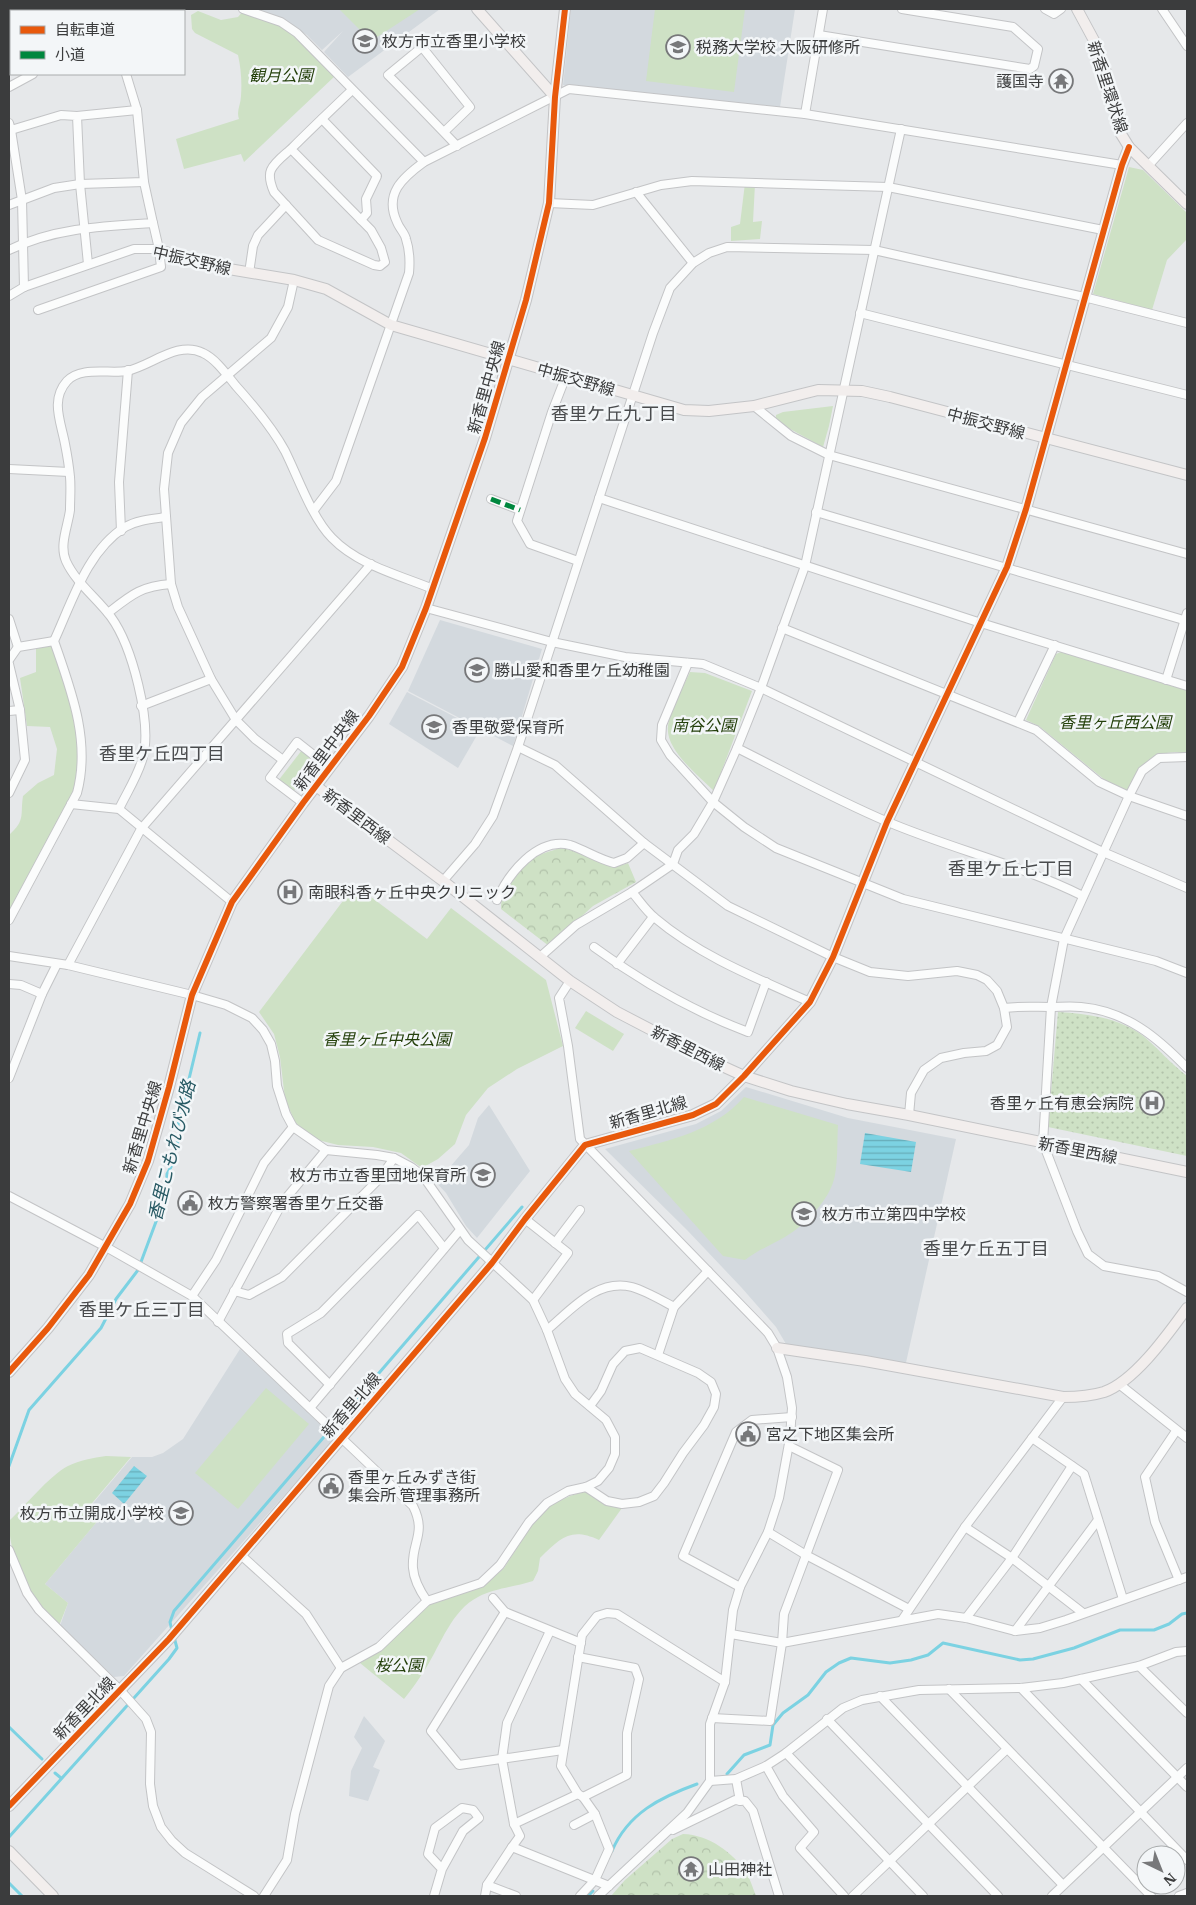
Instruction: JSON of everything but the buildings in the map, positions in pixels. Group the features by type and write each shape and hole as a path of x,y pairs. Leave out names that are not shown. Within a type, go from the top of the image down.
{"street":[{"path":"243,9 267,16 290,28 306,41 424,162"},
{"path":"477,9 555,97"},
{"name":"新香里中央線","path":"9,1372 73,1296 106,1247 130,1204 148,1162 192,995 232,902 303,803 369,716 402,667 433,589 485,438 526,300 548,203 555,97 565,9"},
{"path":"805,114 824,9"},
{"path":"819,35 1030,69 1034,66 1038,48 1013,27 902,9"},
{"path":"1045,9 1054,14 1061,9"},
{"name":"新香里環状線","path":"1077,9 1097,46 1109,81 1121,134 1129,147 1187,204"},
{"path":"1162,9 1187,46"},
{"path":"444,132 470,107 422,47 388,75 457,146"},
{"path":"9,87 31,75"},
{"path":"38,310 161,267 159,249 144,182 137,110 126,75"},
{"path":"291,149 371,230 381,248 385,262 380,266 318,240 274,192 271,186 270,172 273,166 352,90"},
{"path":"314,510 336,482 409,273 410,259 406,237 397,223 391,207 396,189 408,173 424,162 569,90 805,114 1122,165"},
{"path":"24,287 22,200 9,128 61,115 78,116 137,110"},
{"path":"78,116 80,184 88,264"},
{"path":"322,119 377,176 366,199 368,213 361,220"},
{"path":"1148,166 1187,123"},
{"path":"540,957 576,925 632,892 672,864 678,850 694,834 713,802 738,748 805,566 901,129"},
{"name":"新香里北線","path":"9,1806 169,1639 242,1556 338,1434 489,1261 586,1145 693,1115 716,1104 744,1076 810,1002 833,957 888,822 1007,567 1026,510 1103,230 1129,147"},
{"path":"548,203 593,205 662,184 692,181 888,188 1103,230"},
{"path":"9,205 54,188 80,184 144,182"},
{"path":"636,192 693,263"},
{"path":"249,273 253,246 258,235 286,205"},
{"path":"9,250 22,244 84,228 153,223"},
{"path":"443,880 475,844 493,816 518,747 632,395 670,288 693,263 709,253 727,247 874,250 1084,297 1187,323"},
{"name":"中振交野線","path":"9,296 24,287 134,249 159,249 223,268 294,280 326,289 391,325 684,410 709,411 754,406 818,390 862,391 1187,475"},
{"path":"284,760 256,739 236,720 211,679 178,607 171,584 164,489 168,454 181,423 202,398 270,338 288,307 294,280"},
{"path":"860,313 1187,395"},
{"path":"119,809 143,756 145,722 134,668 125,641 108,613 74,575 65,559 64,539 70,511 69,472 65,442 57,411 57,400 68,380 76,374 128,370 172,352 189,349 201,351 209,356 228,376 262,416 284,449 314,510 331,537 348,553 370,564 433,589"},
{"path":"120,530 119,474 128,370"},
{"path":"566,376 552,412 517,521 530,544 578,561"},
{"path":"754,406 791,436 829,455 1187,554"},
{"path":"9,470 69,472"},
{"path":"599,498 981,623 1187,686"},
{"path":"491,499 520,510"},
{"path":"816,512 1187,618 1166,680"},
{"path":"9,920 72,804 82,776 82,750 77,710 54,641 91,560 120,530 144,520 166,517"},
{"path":"68,965 142,828 370,564"},
{"path":"108,613 129,597 151,585 171,584"},
{"path":"426,608 552,642 625,656 704,664 761,688 1103,852 1187,888"},
{"path":"9,618 18,647 9,662 20,710 25,760 9,793"},
{"path":"782,628 1036,730 1099,782 1129,796 1187,816"},
{"path":"18,647 54,641"},
{"path":"1018,722 1055,646"},
{"path":"688,663 662,725 661,740 670,755 713,802 744,827 776,848 903,899 1156,961 1187,973"},
{"path":"142,706 211,679"},
{"path":"9,711 20,710"},
{"path":"303,803 270,778 297,742 330,768"},
{"path":"518,747 555,765 644,843 728,906 833,957 870,972 908,976 957,970 977,975 987,980 997,991 1004,1008 1007,1027 998,1045 986,1051 942,1058 924,1070 911,1093 909,1115"},
{"path":"738,748 827,794 888,822 1058,884 1084,896"},
{"path":"1187,758 1159,758 1142,771 1064,938 1051,1007 1043,1143 1088,1254 1104,1266 1158,1276 1187,1292"},
{"name":"新香里西線","path":"316,786 443,880 570,981 633,1020 744,1076 791,1091 847,1104 1187,1172"},
{"path":"72,804 119,809 232,902"},
{"path":"497,900 508,877 518,865 532,854 560,844 568,845 614,863 627,858 644,843"},
{"path":"632,892 653,917 688,943 708,955 810,1002"},
{"path":"617,964 653,917"},
{"path":"594,948 676,1000 719,1021 748,1032 766,982"},
{"path":"9,956 68,965 192,995 226,1005 252,1018 264,1030 270,1044 275,1061 277,1086 286,1114 293,1127 326,1150 394,1158 423,1176 440,1198 460,1230 489,1261 532,1300 547,1330 564,1379 575,1394 606,1420 615,1436 615,1454 609,1468 598,1481 586,1487 568,1491 547,1503 528,1522 500,1565 481,1583 427,1601 379,1647 341,1668 329,1686 295,1814 287,1860 264,1896"},
{"path":"9,1078 42,994 57,964"},
{"path":"570,981 559,998 568,1046 580,1139 768,1333 778,1348 787,1377 792,1408 789,1446 779,1498 768,1532 740,1587 733,1610 725,1682 712,1718 709,1734 710,1781 687,1813 598,1896"},
{"path":"9,984 21,985 42,994"},
{"path":"1004,1008 1073,1006 1098,1009 1135,1023 1158,1039 1187,1068"},
{"path":"192,1296 216,1260 264,1163 293,1127"},
{"path":"218,1322 282,1203 326,1150"},
{"path":"234,1291 249,1294 282,1276 380,1178 394,1158"},
{"path":"9,1196 106,1247 192,1296 413,1506 419,1518 420,1530 412,1568 417,1586 427,1601"},
{"path":"555,1243 580,1210"},
{"path":"330,1385 288,1342 287,1334 321,1313 418,1215 444,1248"},
{"path":"525,1219 568,1253 532,1300"},
{"path":"310,1408 460,1230"},
{"path":"658,1355 674,1307 708,1270"},
{"path":"547,1330 593,1292 606,1287 624,1285 634,1287 674,1307"},
{"path":"778,1348 895,1366 1063,1397 1087,1396 1105,1391 1119,1384 1139,1367 1187,1308"},
{"path":"586,1487 607,1501 622,1504 639,1502 654,1496 683,1452 704,1426 714,1407 716,1394 711,1382 698,1373 640,1348 625,1351 613,1364 601,1391 590,1406"},
{"path":"1119,1384 1187,1438"},
{"path":"902,1620 965,1528 1063,1397"},
{"path":"740,1587 683,1556 736,1432 752,1420 792,1417"},
{"path":"731,1634 782,1643 938,1614 966,1618 1015,1631 1040,1628 1183,1578 1156,1522 1145,1478 1176,1430"},
{"path":"1032,1438 1084,1474 1123,1599"},
{"path":"712,1718 770,1721 782,1643 784,1614 838,1470 789,1446"},
{"path":"966,1618 1012,1558 1072,1466"},
{"path":"1015,1631 1098,1520"},
{"path":"965,1528 1012,1558 1084,1613"},
{"path":"768,1532 806,1555 909,1609"},
{"path":"9,1550 27,1593 39,1610 120,1690 146,1719 150,1732 150,1784 153,1806 161,1827 185,1853 254,1896"},
{"path":"242,1556 306,1614 341,1668"},
{"path":"493,1598 505,1612 581,1643"},
{"path":"505,1612 431,1731 459,1765 563,1750"},
{"path":"580,1896 595,1880 609,1849 595,1814 561,1766 582,1635 597,1616 607,1613 618,1614 725,1682"},
{"path":"485,1896 487,1884 520,1836 514,1824 502,1759 507,1723 550,1631"},
{"path":"710,1781 736,1778 766,1766 786,1753 842,1708 862,1700 919,1690 1021,1688 1081,1679 1139,1666 1176,1652 1187,1651"},
{"path":"514,1824 627,1775 628,1733 639,1679 635,1668 578,1657"},
{"path":"1139,1666 1187,1713"},
{"path":"1081,1679 1187,1787"},
{"path":"1021,1688 1187,1860"},
{"path":"949,1689 1150,1896"},
{"path":"880,1696 1063,1885"},
{"path":"828,1720 998,1896"},
{"path":"853,1896 1007,1749"},
{"path":"786,1753 923,1896"},
{"path":"766,1766 783,1796 814,1832 800,1848 844,1896"},
{"path":"1052,1896 1187,1768"},
{"path":"736,1778 740,1801"},
{"path":"668,1832 735,1800 745,1801 753,1811 779,1896"},
{"path":"434,1896 442,1869 463,1831 479,1818 473,1810 462,1808 436,1828 428,1854 442,1869"},
{"path":"574,1825 595,1814"},
{"path":"512,1847 609,1886"},
{"path":"9,1851 53,1896"},
{"path":"487,1884 516,1896"},
{"path":"1179,1896 1187,1893"}],"shaded area":[{"name":"枚方市立香里小学校","path":"256,9 440,9 348,77 324,52 343,31 322,50 307,35 282,19"},
{"name":"税務大学校 大阪研修所","path":"571,9 795,9 780,107 563,85"},
{"name":"勝山愛和香里ケ丘幼稚園","path":"440,620 542,649 513,746 408,691"},
{"name":"香里敬愛保育所","path":"407,692 480,730 458,768 389,724"},
{"name":"枚方市立第四中学校","path":"746,1087 848,1118 956,1139 905,1367 840,1357 786,1344 776,1327 741,1287 687,1230 605,1149 696,1124 721,1111"},
{"name":"枚方市立香里団地保育所","path":"489,1105 530,1171 477,1238 466,1226 446,1193 433,1179 449,1168 469,1145 478,1118"},
{"name":"枚方市立開成小学校","path":"240,1349 336,1437 124,1676 114,1677 60,1626 68,1603 45,1584 100,1518 89,1508 132,1457 152,1457 163,1453 183,1439"},
{"path":"364,1716 385,1741 373,1767 380,1770 368,1801 349,1796 351,1771 362,1748 354,1737"}],"green space":[{"path":"339,9 420,9 371,41"},
{"path":"655,9 745,9 734,92 646,81"},
{"name":"観月公園","path":"198,11 221,20 238,17 243,11 280,24 296,36 335,76 244,162 241,154 184,169 176,139 239,119 238,113 241,99 241,75 238,55 195,33 192,29 191,15"},
{"path":"1129,167 1143,170 1187,213 1187,239 1167,260 1152,310 1093,294"},
{"path":"745,183 755,184 753,222 762,221 760,239 731,241 731,227 740,224"},
{"path":"833,406 823,447 776,420 776,415 783,412"},
{"path":"52,644 64,680 77,736 78,755 74,792 9,912 9,835 20,821 23,796 38,783 54,775 57,749 50,727 27,726 20,678 36,672 36,649"},
{"name":"香里ヶ丘西公園","path":"1068,652 1187,690 1187,754 1173,752 1154,757 1138,771 1128,792 1111,785 1039,726 1026,720 1056,654"},
{"name":"南谷公園","path":"690,672 705,673 752,691 714,791 684,762 668,735 671,715"},
{"path":"302,750 316,761 293,792 278,781"},
{"path":"560,848 611,865 628,863 636,882 593,906 549,946 501,909 501,902 511,880 528,862 537,856"},
{"name":"香里ヶ丘中央公園","path":"355,885 427,939 451,908 546,980 563,1046 517,1069 488,1088 466,1115 455,1144 438,1159 422,1168 401,1153 373,1147 338,1145 314,1139 295,1122 285,1099 280,1057 274,1034 259,1012"},
{"path":"586,1011 624,1034 613,1051 575,1028"},
{"path":"1058,1012 1102,1018 1122,1024 1142,1035 1187,1076 1187,1156 1048,1127"},
{"path":"744,1097 838,1125 835,1175 833,1184 823,1202 793,1232 745,1260 723,1256 629,1151 676,1138 706,1126 732,1109"},
{"path":"266,1388 309,1424 238,1509 195,1473"},
{"path":"106,1456 131,1457 88,1508 100,1518 45,1584 68,1603 59,1626 31,1591 24,1578 13,1551 9,1521 45,1484 68,1466 91,1458"},
{"name":"桜公園","path":"586,1491 606,1505 622,1508 599,1540 580,1535 566,1537 540,1558 538,1571 533,1581 491,1592 469,1603 454,1619 426,1668 404,1699 360,1663 382,1650 429,1605 483,1587 504,1568 532,1525 549,1506"},
{"name":"山田神社","path":"683,1834 693,1835 720,1846 735,1859 747,1874 756,1896 611,1896 625,1880 672,1839"}],"water":[{"path":"865,1133 916,1142 911,1172 860,1164"},
{"path":"134,1466 147,1476 124,1504 112,1493"}],"waterway":[{"name":"香里こもれび水路","path":"9,1466 29,1410 101,1328 116,1299 138,1270 157,1219 156,1212 160,1211 159,1206 164,1200 167,1174 172,1165 179,1137 178,1125 200,1033"},
{"path":"172,1631 170,1622 174,1611 522,1207"},
{"path":"727,1774 744,1755 770,1745 773,1725 783,1713 808,1695 826,1672 839,1663 851,1658 890,1663 911,1660 928,1655 943,1643 1020,1660 1033,1659 1074,1648 1120,1630 1154,1630 1169,1624 1182,1614 1187,1613"},
{"path":"9,1837 169,1659 177,1648 174,1637"},
{"name":"香里こもれび水路","path":"9,1727 42,1759"},
{"name":"香里こもれび水路","path":"55,1773 61,1778"},
{"path":"612,1851 627,1826 647,1808 697,1784"},
{"path":"9,1883 22,1896"},
{"path":"588,1896 593,1891"}],"marked path":[{"path":"491,499 520,510"}],"cycle path":[{"path":"9,1372 48,1328 89,1275 130,1204 148,1161 192,995 232,902 303,803 369,716 402,667 426,608 485,438 526,300 549,203 555,97 565,9"},
{"path":"9,1806 169,1639 492,1263 585,1145 693,1115 716,1104 744,1076 810,1002 833,957 887,822 1007,567 1026,509 1122,165 1129,147"}],"place":[{"name":"枚方市立香里小学校","path":"365,41"},
{"name":"税務大学校 大阪研修所","path":"678,47"},
{"name":"護国寺","path":"1061,81"},
{"name":"勝山愛和香里ケ丘幼稚園","path":"477,670"},
{"name":"香里敬愛保育所","path":"434,727"},
{"name":"南眼科香ヶ丘中央クリニック","path":"290,892"},
{"name":"香里ヶ丘有恵会病院","path":"1152,1103"},
{"name":"枚方市立香里団地保育所","path":"483,1175"},
{"name":"枚方警察署香里ケ丘交番","path":"190,1203"},
{"name":"枚方市立第四中学校","path":"804,1214"},
{"name":"宮之下地区集会所","path":"748,1434"},
{"name":"香里ヶ丘みずき街 集会所 管理事務所","path":"331,1486"},
{"name":"枚方市立開成小学校","path":"181,1513"},
{"name":"山田神社","path":"691,1869"}],"district":[{"name":"香里ケ丘九丁目","path":"614,414"},
{"name":"香里ケ丘四丁目","path":"162,754"},
{"name":"香里ケ丘七丁目","path":"1011,869"},
{"name":"香里ケ丘五丁目","path":"986,1249"},
{"name":"香里ケ丘三丁目","path":"142,1310"}]}
